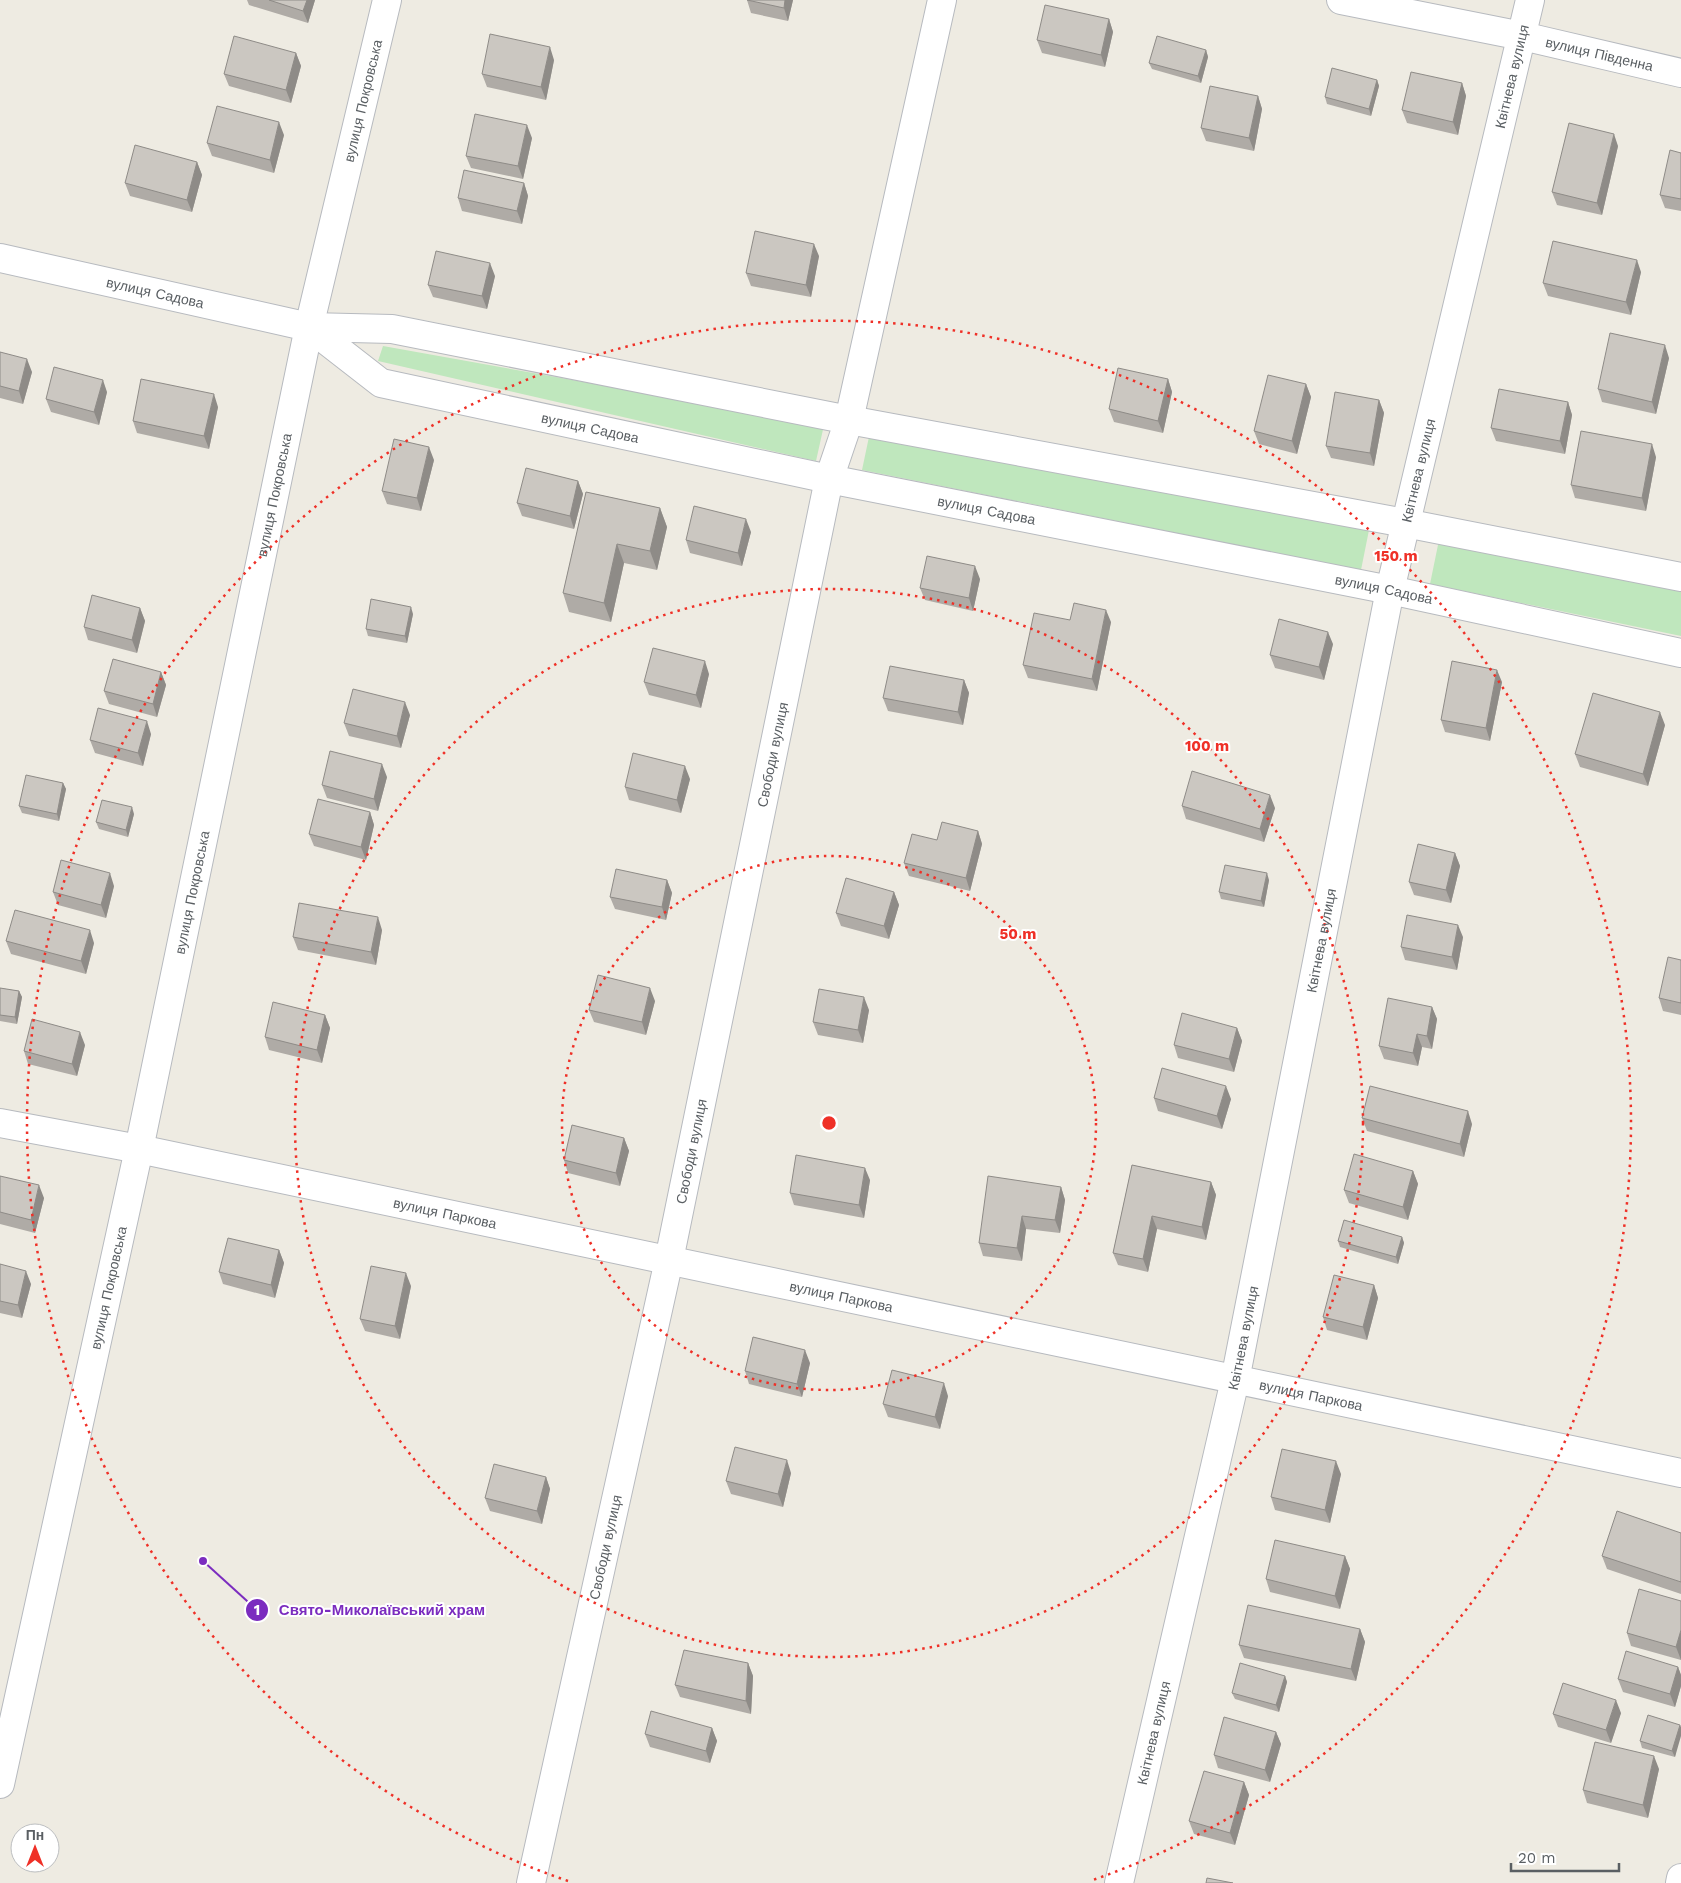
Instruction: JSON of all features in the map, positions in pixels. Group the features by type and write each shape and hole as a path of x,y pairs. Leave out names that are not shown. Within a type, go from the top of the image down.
{"street":[{"name":"вулиця Покровська","path":"0,1784 139,1149 310,326 387,0"},
{"name":"Свободи вулиця","path":"531,1883 669,1260 830,479 849,420 942,0"},
{"name":"вулиця Південна","path":"1341,0 1522,36 1681,73"},
{"name":"Квітнева вулиця","path":"1119,1883 1235,1380 1390,590 1530,0"},
{"name":"вулиця Садова","path":"0,258 310,326 392,329 849,420 1405,523 1681,577"},
{"name":"вулиця Садова","path":"310,326 381,383 830,479 1390,590 1681,653"},
{"name":"вулиця Паркова","path":"0,1123 139,1149 1681,1473"},
{"path":"1680,1883 1681,1878"}],"green space":[{"path":"383,346 824,425 816,461 378,361"},
{"path":"870,432 1369,530 1361,570 862,470"},
{"path":"1439,540 1681,590 1681,636 1430,584"}],"building":[{"path":"269,0 307,0 303,11"},
{"path":"747,0 785,0 784,8"},
{"path":"1045,5 1109,19 1101,55 1037,40"},
{"path":"490,34 550,47 541,87 482,74"},
{"path":"234,36 296,53 286,90 224,74"},
{"path":"1157,36 1206,50 1198,76 1149,63"},
{"path":"1332,68 1377,80 1369,109 1325,97"},
{"path":"1411,72 1462,83 1453,122 1402,110"},
{"path":"1210,86 1258,96 1249,138 1201,128"},
{"path":"217,106 279,122 270,160 207,143"},
{"path":"475,114 527,125 518,166 466,156"},
{"path":"1569,123 1614,134 1597,203 1552,192"},
{"path":"135,145 197,162 187,200 125,183"},
{"path":"1670,150 1681,153 1681,199 1660,195"},
{"path":"464,170 524,183 517,211 458,198"},
{"path":"755,231 814,244 806,285 746,273"},
{"path":"1553,241 1637,260 1626,302 1543,283"},
{"path":"436,251 490,263 482,296 428,285"},
{"path":"1610,333 1665,345 1652,402 1598,389"},
{"path":"0,352 27,359 19,391 0,386"},
{"path":"54,367 103,380 94,412 46,399"},
{"path":"1118,368 1168,379 1158,421 1109,409"},
{"path":"1268,375 1306,384 1292,441 1254,431"},
{"path":"141,379 214,394 204,436 133,421"},
{"path":"1499,389 1568,402 1560,441 1491,428"},
{"path":"1335,392 1379,400 1370,453 1326,446"},
{"path":"1581,431 1652,444 1642,498 1571,485"},
{"path":"394,439 429,447 417,498 382,491"},
{"path":"526,468 578,481 570,516 517,503"},
{"path":"586,492 660,508 650,551 617,544 604,603 563,593"},
{"path":"694,506 746,519 738,553 686,540"},
{"path":"927,556 975,566 969,598 920,588"},
{"path":"92,595 140,608 132,640 84,627"},
{"path":"371,599 411,607 405,636 366,629"},
{"path":"1074,603 1106,610 1092,679 1023,665 1034,613 1070,620"},
{"path":"1279,619 1328,632 1319,667 1270,655"},
{"path":"653,648 705,661 696,695 644,682"},
{"path":"113,659 161,672 153,704 104,691"},
{"path":"1452,661 1497,670 1486,728 1441,720"},
{"path":"890,666 964,680 958,712 883,698"},
{"path":"353,689 405,702 397,736 344,723"},
{"path":"1593,693 1660,712 1643,774 1575,754"},
{"path":"98,708 147,721 138,753 90,740"},
{"path":"330,751 382,764 374,799 322,785"},
{"path":"633,753 685,766 677,800 625,787"},
{"path":"1192,771 1270,795 1260,829 1182,806"},
{"path":"26,775 63,783 57,814 19,806"},
{"path":"318,799 370,812 361,847 309,834"},
{"path":"102,800 132,807 126,830 96,822"},
{"path":"942,822 978,831 966,878 904,863 912,834 937,840"},
{"path":"1418,844 1455,853 1446,890 1409,882"},
{"path":"61,860 110,873 101,905 53,892"},
{"path":"1225,865 1267,873 1261,901 1219,892"},
{"path":"616,869 667,880 662,907 610,897"},
{"path":"846,878 894,892 884,926 836,913"},
{"path":"299,903 378,917 371,952 293,937"},
{"path":"15,910 90,930 81,961 6,941"},
{"path":"1407,915 1458,925 1452,957 1401,947"},
{"path":"1668,957 1681,960 1681,1003 1659,998"},
{"path":"598,975 650,988 642,1022 589,1010"},
{"path":"0,988 19,991 15,1017 0,1015"},
{"path":"819,989 864,997 858,1030 813,1022"},
{"path":"1388,998 1432,1007 1427,1036 1417,1034 1413,1053 1379,1046"},
{"path":"273,1002 325,1015 317,1050 265,1037"},
{"path":"1182,1013 1237,1028 1229,1059 1174,1045"},
{"path":"32,1019 80,1032 72,1064 24,1051"},
{"path":"1162,1068 1226,1086 1217,1116 1154,1098"},
{"path":"1370,1086 1468,1111 1460,1144 1362,1118"},
{"path":"572,1125 624,1138 616,1173 564,1160"},
{"path":"1354,1154 1413,1171 1403,1207 1344,1190"},
{"path":"796,1155 865,1168 859,1205 790,1193"},
{"path":"1132,1165 1211,1182 1202,1227 1152,1216 1143,1259 1113,1253"},
{"path":"0,1176 39,1185 31,1220 0,1212"},
{"path":"988,1176 1061,1187 1055,1220 1022,1216 1017,1248 979,1243"},
{"path":"1344,1220 1402,1237 1396,1257 1338,1241"},
{"path":"228,1238 279,1250 271,1285 219,1272"},
{"path":"0,1264 26,1271 18,1305 0,1301"},
{"path":"371,1266 406,1273 395,1326 360,1319"},
{"path":"1334,1275 1374,1285 1363,1327 1323,1317"},
{"path":"753,1337 805,1350 797,1384 745,1371"},
{"path":"892,1370 944,1383 935,1417 883,1404"},
{"path":"735,1447 787,1460 778,1494 726,1481"},
{"path":"1282,1449 1336,1461 1325,1510 1271,1497"},
{"path":"494,1464 546,1477 537,1511 485,1498"},
{"path":"1617,1511 1681,1533 1681,1582 1602,1556"},
{"path":"1275,1540 1345,1556 1335,1596 1266,1579"},
{"path":"1639,1589 1681,1601 1681,1630 1676,1647 1627,1633"},
{"path":"1248,1605 1360,1629 1351,1669 1239,1645"},
{"path":"684,1650 748,1663 746,1701 675,1685"},
{"path":"1626,1651 1678,1667 1670,1694 1618,1679"},
{"path":"1240,1663 1285,1676 1276,1705 1232,1693"},
{"path":"1563,1683 1616,1700 1606,1730 1553,1714"},
{"path":"651,1711 712,1728 706,1751 645,1734"},
{"path":"1648,1715 1680,1725 1672,1751 1640,1741"},
{"path":"1224,1717 1276,1732 1265,1770 1214,1755"},
{"path":"1595,1742 1654,1756 1643,1805 1583,1790"},
{"path":"1204,1771 1244,1782 1230,1833 1189,1821"},
{"path":"1207,1878 1233,1883 1206,1883"}],"place":[{"name":"Свято-Миколаївський храм","path":"203,1561"}]}
